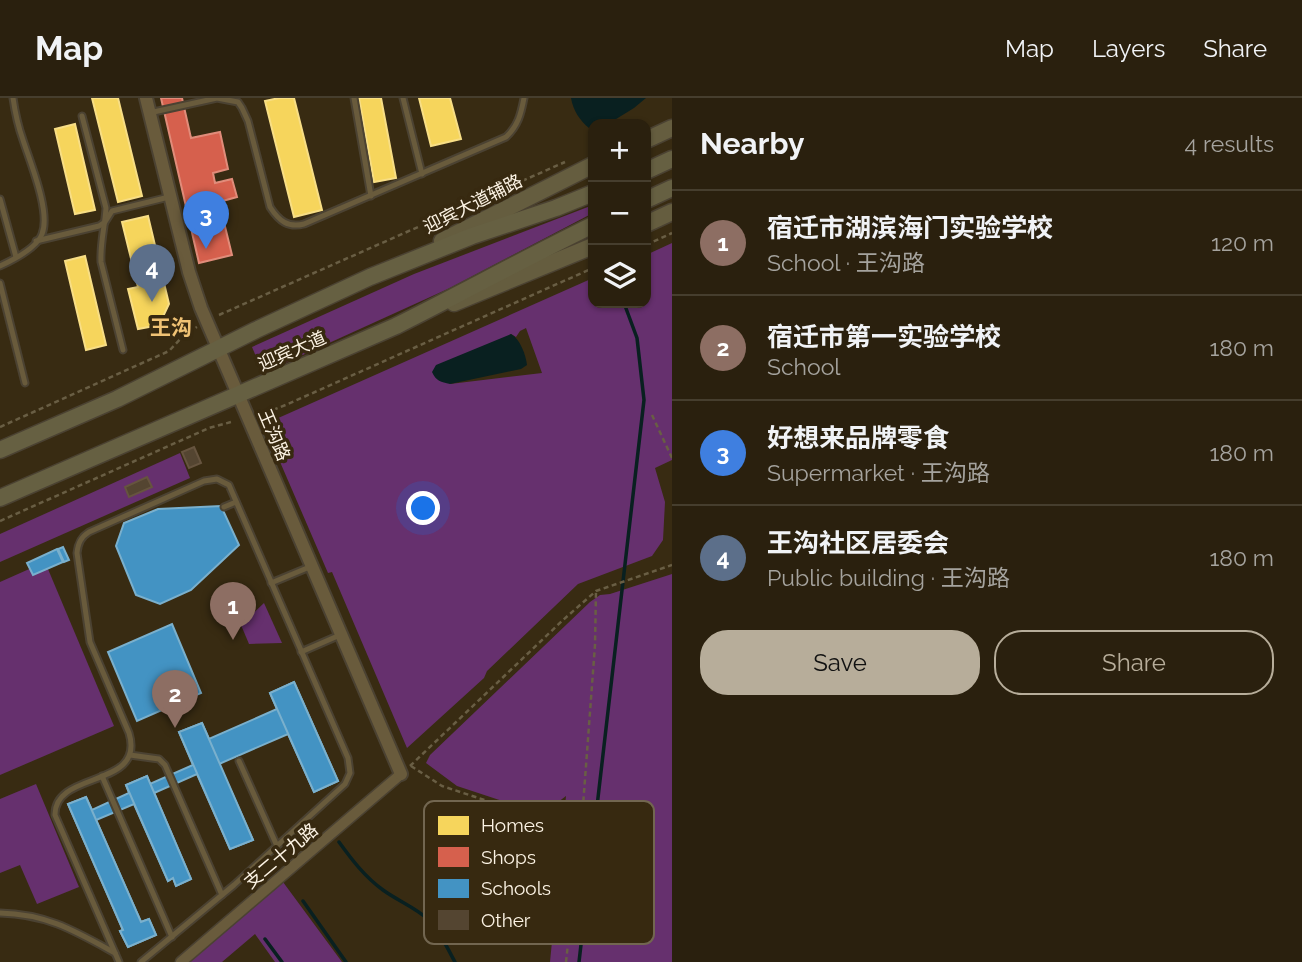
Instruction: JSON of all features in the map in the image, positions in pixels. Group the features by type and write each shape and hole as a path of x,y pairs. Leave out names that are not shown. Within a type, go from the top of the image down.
{"highway":[{"path":"651,169 672,159"},
{"path":"651,198 672,188"},
{"name":"迎宾大道","path":"0,450 117,399 370,277 472,236 588,195"},
{"name":"迎宾大道","path":"0,498 396,326 588,227"}],"main road":[{"path":"651,138 672,128"},
{"name":"迎宾大道辅路","path":"370,277 588,168"},
{"path":"651,221 672,212"},
{"path":"396,326 588,248"}],"street":[{"name":"王沟路","path":"146,98 195,292 206,322 341,635 406,770"},
{"name":"支二十九路","path":"181,962 406,770"}],"lane":[{"path":"0,266 30,248 42,234 43,226 41,193 22,139 13,98"},
{"path":"149,113 218,98 237,102 248,121 270,207 282,222 296,226 506,137 518,122 524,98"},
{"path":"354,98 371,196"},
{"path":"403,98 422,174"},
{"path":"82,116 106,208 101,262 123,349"},
{"path":"36,241 99,226 112,211 170,197"},
{"path":"0,199 16,257"},
{"path":"0,283 26,383"},
{"path":"119,962 55,815 55,807 60,797 122,767 130,755 132,741 90,642 76,553 81,538 89,532 204,481 217,479 229,485 348,758 350,773 345,783 277,846 141,962"},
{"path":"224,507 236,502"},
{"path":"271,583 312,566"},
{"path":"301,652 341,635"},
{"path":"130,755 159,759 165,765 222,895"},
{"path":"239,761 277,846"},
{"path":"102,776 172,937"},
{"path":"0,913 19,913 72,928 115,953"}],"path":[{"path":"0,427 169,351 186,333 206,322 568,160"},
{"path":"651,243 672,233"},
{"path":"265,413 588,270"},
{"path":"652,415 672,458"},
{"path":"0,521 209,428 231,422"},
{"path":"487,801 442,786 406,770 596,591 672,565"},
{"path":"583,801 595,645 596,591"},
{"path":"566,962 568,944"}],"shaded area":[{"path":"588,207 588,216 450,288 263,373 252,347 414,274"},
{"path":"672,243 672,460 655,468 665,502 663,540 652,556 578,584 487,671 484,678 407,748 332,572 328,573 271,441 270,432 276,419 588,280 588,308 651,308 651,253","holes":["526,328 542,373 450,384 511,334 516,337"]},
{"path":"180,453 190,478 0,562 0,534"},
{"path":"45,562 114,726 0,775 0,582"},
{"path":"672,574 672,962 550,962 552,944 654,944 654,801 566,801 566,796 559,801 503,801 457,786 426,763 430,755 590,602 600,595"},
{"path":"264,603 282,643 249,644 241,625"},
{"path":"36,784 79,887 37,904 20,865 0,873 0,799"},
{"path":"283,882 342,962 275,962 255,934 222,962 189,962"}],"water":[{"path":"571,98 646,98 616,119 588,119 588,127 573,107"},
{"path":"511,334 520,343 525,357 527,365 521,369 450,384 439,381 432,372 436,365"}],"building: Homes":[{"path":"92,98 118,98 142,196 118,202"},
{"path":"294,98 322,210 294,217 265,101"},
{"path":"359,98 381,98 396,178 374,182"},
{"path":"419,98 450,98 461,139 431,146"},
{"path":"75,124 95,210 75,214 55,129"},
{"path":"148,216 169,304 159,325 138,329 128,289 138,287 122,222"},
{"path":"85,256 106,345 86,350 65,261"}],"building: Shops":[{"path":"161,98 182,98 191,138 220,132 228,169 213,173 215,183 232,179 237,197 219,202 232,255 199,263"}],"building: Schools":[{"path":"221,506 239,545 191,590 160,604 136,595 116,546 124,523 158,509"},
{"path":"63,547 69,560 64,562 58,549"},
{"path":"57,549 63,562 33,575 27,563"},
{"path":"172,624 201,693 137,721 108,652"},
{"path":"294,682 338,781 314,792 288,734 219,764 253,840 230,849 197,774 154,793 191,879 176,886 173,878 168,881 134,804 96,820 141,922 149,919 156,935 128,947 68,804 86,797 92,810 129,793 126,785 147,776 150,784 193,765 179,732 202,723 209,739 277,709 270,693"},
{"path":"294,682 338,781 314,792 270,693"},
{"path":"202,723 253,840 230,849 179,732"},
{"path":"147,776 191,879 176,886 173,878 168,881 126,785"},
{"path":"86,797 141,922 149,919 156,935 128,947 68,804"}],"building: Other":[{"path":"194,447 201,463 189,468 182,452"},
{"path":"147,477 152,487 129,497 125,487"}],"waterway":[{"path":"598,801 644,400 637,338 626,308"},
{"path":"339,842 376,885 424,916"},
{"path":"303,901 346,962"},
{"path":"265,939 282,962"},
{"path":"445,944 455,962"},
{"path":"579,962 581,944"}],"place":[{"name":"好想来品牌零食","path":"206,249"},
{"name":"王沟社区居委会","path":"152,302"},
{"name":"宿迁市湖滨海门实验学校","path":"233,640"},
{"name":"宿迁市第一实验学校","path":"175,728"}],"district":[{"name":"王沟","path":"171,328"}]}
